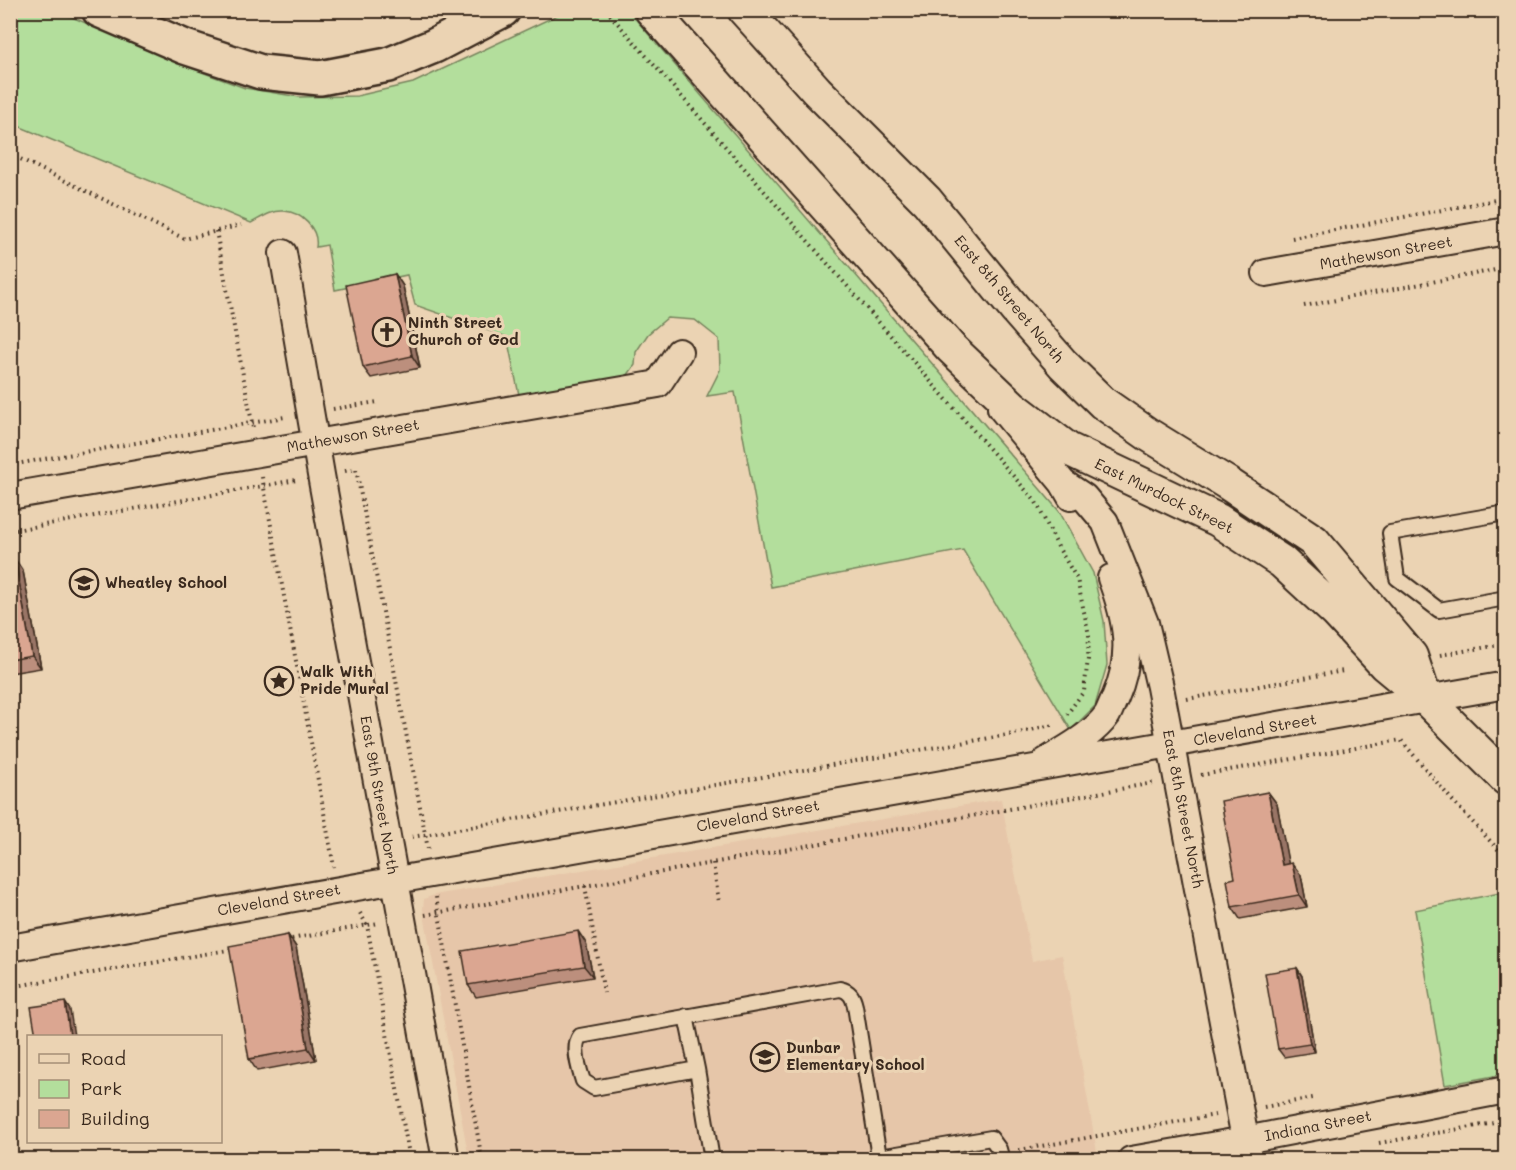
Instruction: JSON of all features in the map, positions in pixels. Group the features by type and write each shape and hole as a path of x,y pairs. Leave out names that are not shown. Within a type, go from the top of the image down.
{"highway":[{"path":"99,10 185,47 261,72 320,78 388,65 434,46 503,10"}],"street":[{"name":"East 8th Street North","path":"651,10 951,348 1064,483 1098,544 1119,598 1128,644 1123,679 1107,715 1085,735 1037,767"},
{"name":"East 8th Street North","path":"744,10 817,91 927,201 1015,309 1063,364 1103,403 1314,541"},
{"name":"Mathewson Street","path":"1266,273 1506,231"},
{"name":"East 9th Street North","path":"283,253 315,442 446,1160"},
{"name":"East Murdock Street","path":"951,348 1012,407 1068,449 1218,520 1282,562 1336,612 1385,665 1426,699 1506,779"},
{"name":"Mathewson Street","path":"10,496 658,384 679,352"},
{"name":"East 8th Street North","path":"1064,483 1084,497 1105,522 1145,623 1163,704 1247,1150"},
{"name":"East Murdock Street","path":"1314,541 1411,656 1426,699"},
{"name":"Cleveland Street","path":"10,948 1506,684"},
{"name":"Indiana Street","path":"1131,1160 1247,1150 1506,1090"}],"lane":[{"path":"1506,513 1390,532 1397,578 1439,610 1506,598"},
{"path":"697,1069 594,1088 583,1081 580,1074 577,1041 580,1036 840,989 846,990 850,993 855,1006 879,1158 991,1138 1000,1154"},
{"path":"686,1016 712,1160"}],"path":[{"path":"389,847 414,836 1019,733 1061,723 1082,694 1088,659 1089,635 1083,603 1077,579 1036,502 606,10"},
{"path":"10,154 185,239 241,225"},
{"path":"1292,238 1506,198"},
{"path":"216,231 332,864 367,925 410,1160"},
{"path":"1304,306 1506,268"},
{"path":"10,465 377,402"},
{"path":"1436,656 1506,644"},
{"path":"1163,704 1343,671"},
{"path":"1082,694 1097,704 1111,705"},
{"path":"280,941 1401,740 1451,799 1506,858"},
{"path":"332,864 341,863"},
{"path":"713,863 719,902"},
{"path":"585,886 604,993"},
{"path":"10,987 245,947"},
{"path":"1377,1143 1506,1121"}],"shaded area":[{"name":"Dunbar Elementary School","path":"1001,799 1032,961 1062,955 1097,1152 1055,1160 469,1159 423,909 424,899 434,895"}],"green space":[{"path":"10,11 58,11 183,65 245,88 299,97 357,96 413,83 566,11 624,11 632,15 1059,511 1093,573 1104,621 1107,665 1095,706 1071,730 963,550 771,587 735,392 707,396 720,370 719,339 695,320 667,318 648,334 636,352 635,365 627,376 519,395 507,337 415,305 407,275 335,290 327,245 316,247 312,228 297,215 284,211 275,212 251,223 11,123"},
{"path":"1505,892 1505,1074 1445,1085 1415,910"}],"building":[{"name":"Ninth Street Church of God","path":"395,274 412,356 363,367 346,285"},
{"path":"15,559 32,656 10,660 10,560"},
{"path":"1268,792 1282,865 1292,863 1299,895 1232,907 1227,880 1235,878 1221,801"},
{"path":"578,931 584,966 468,985 462,951"},
{"path":"288,935 308,1048 249,1059 229,946"},
{"path":"1297,968 1310,1044 1278,1049 1265,973"},
{"path":"65,1002 70,1035 36,1035 31,1007"}],"place":[{"name":"Ninth Street Church of God","path":"387,332"},
{"name":"Wheatley School","path":"84,583"},
{"name":"Walk With Pride Mural","path":"279,681"},
{"name":"Dunbar Elementary School","path":"765,1057"}]}
